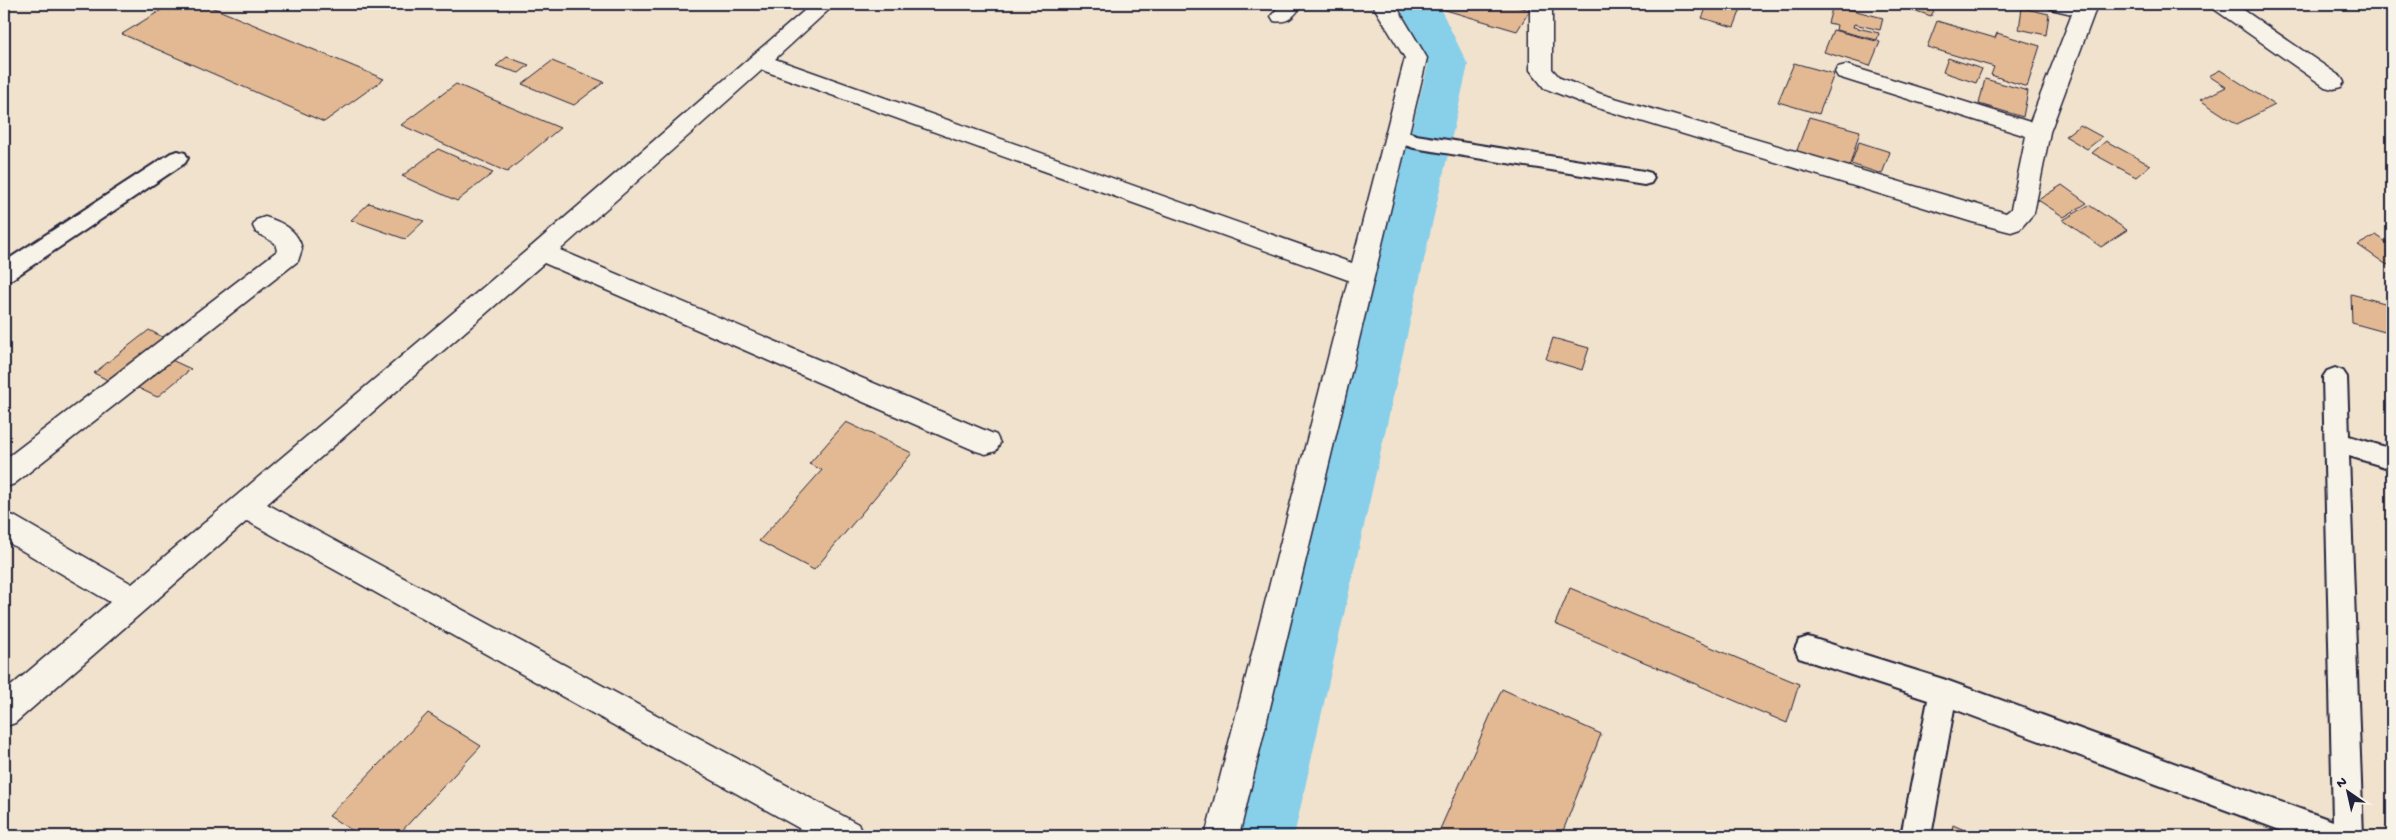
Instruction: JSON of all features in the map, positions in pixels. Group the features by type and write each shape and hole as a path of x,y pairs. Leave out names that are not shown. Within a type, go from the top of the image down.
{"street":[{"path":"4,712 541,252 824,4"},
{"path":"1222,836 1364,276 1405,138 1416,58 1385,4"},
{"path":"1541,4 1541,70 1552,83 1593,99 1981,216 2011,223 2022,213 2038,132 2084,7 2058,4"},
{"path":"2221,4 2333,82"},
{"path":"759,61 1364,276"},
{"path":"1846,72 2038,132"},
{"path":"4,476 289,255 290,246 284,235 265,226"},
{"path":"541,252 986,443"},
{"path":"245,506 846,836"},
{"path":"4,525 134,600"}],"lane":[{"path":"1405,138 1644,178"},
{"path":"4,273 178,158"},
{"path":"2335,377 2348,836"},
{"path":"2337,442 2392,459"},
{"path":"1808,649 1943,692 2334,836"},
{"path":"1916,836 1943,692"}],"building":[{"path":"171,4 204,4 384,79 324,122 122,34"},
{"path":"1445,4 1507,4 1530,10 1517,31 1442,9"},
{"path":"1708,4 1721,4 1741,9 1734,27 1702,18"},
{"path":"1895,4 1937,4 1931,16"},
{"path":"1833,5 1883,18 1880,30 1854,24 1853,27 1879,33 1877,40 1836,30 1837,25 1828,23"},
{"path":"2022,8 2049,14 2046,35 2019,29"},
{"path":"1937,21 1995,38 1997,33 2040,46 2027,87 1991,75 1994,67 1927,47"},
{"path":"1833,30 1880,42 1870,66 1824,52"},
{"path":"507,57 529,65 519,73 496,66"},
{"path":"1948,58 1982,69 1976,83 1943,72"},
{"path":"552,61 604,82 574,105 522,84"},
{"path":"1794,63 1834,74 1819,114 1778,102"},
{"path":"2220,70 2275,105 2237,124 2200,100 2226,87 2209,76"},
{"path":"1985,79 2028,91 2023,117 1979,104"},
{"path":"456,84 560,128 507,172 401,125"},
{"path":"1809,117 1860,131 1849,168 1796,153"},
{"path":"2080,125 2102,137 2087,149 2065,136"},
{"path":"2106,141 2150,165 2136,177 2092,153"},
{"path":"1859,142 1890,152 1882,174 1851,164"},
{"path":"438,149 493,173 457,201 402,176"},
{"path":"2062,185 2087,203 2064,217 2038,200"},
{"path":"369,203 424,221 405,239 351,220"},
{"path":"2089,205 2127,230 2101,247 2063,220"},
{"path":"2376,235 2392,246 2392,262 2387,265 2358,245"},
{"path":"2351,294 2392,305 2392,334 2352,323"},
{"path":"149,330 174,343 119,386 94,373"},
{"path":"1553,338 1589,348 1582,370 1546,359"},
{"path":"165,357 191,369 157,397 130,384"},
{"path":"846,422 912,453 814,570 759,541 822,470 809,464"},
{"path":"1570,588 1799,684 1787,723 1555,624"},
{"path":"1502,689 1601,734 1561,836 1437,836"},
{"path":"428,713 481,746 397,836 361,836 329,816"},
{"path":"1953,825 1978,836 1951,836"}],"waterway":[{"path":"1262,836 1448,65 1422,12 1422,4"}]}
